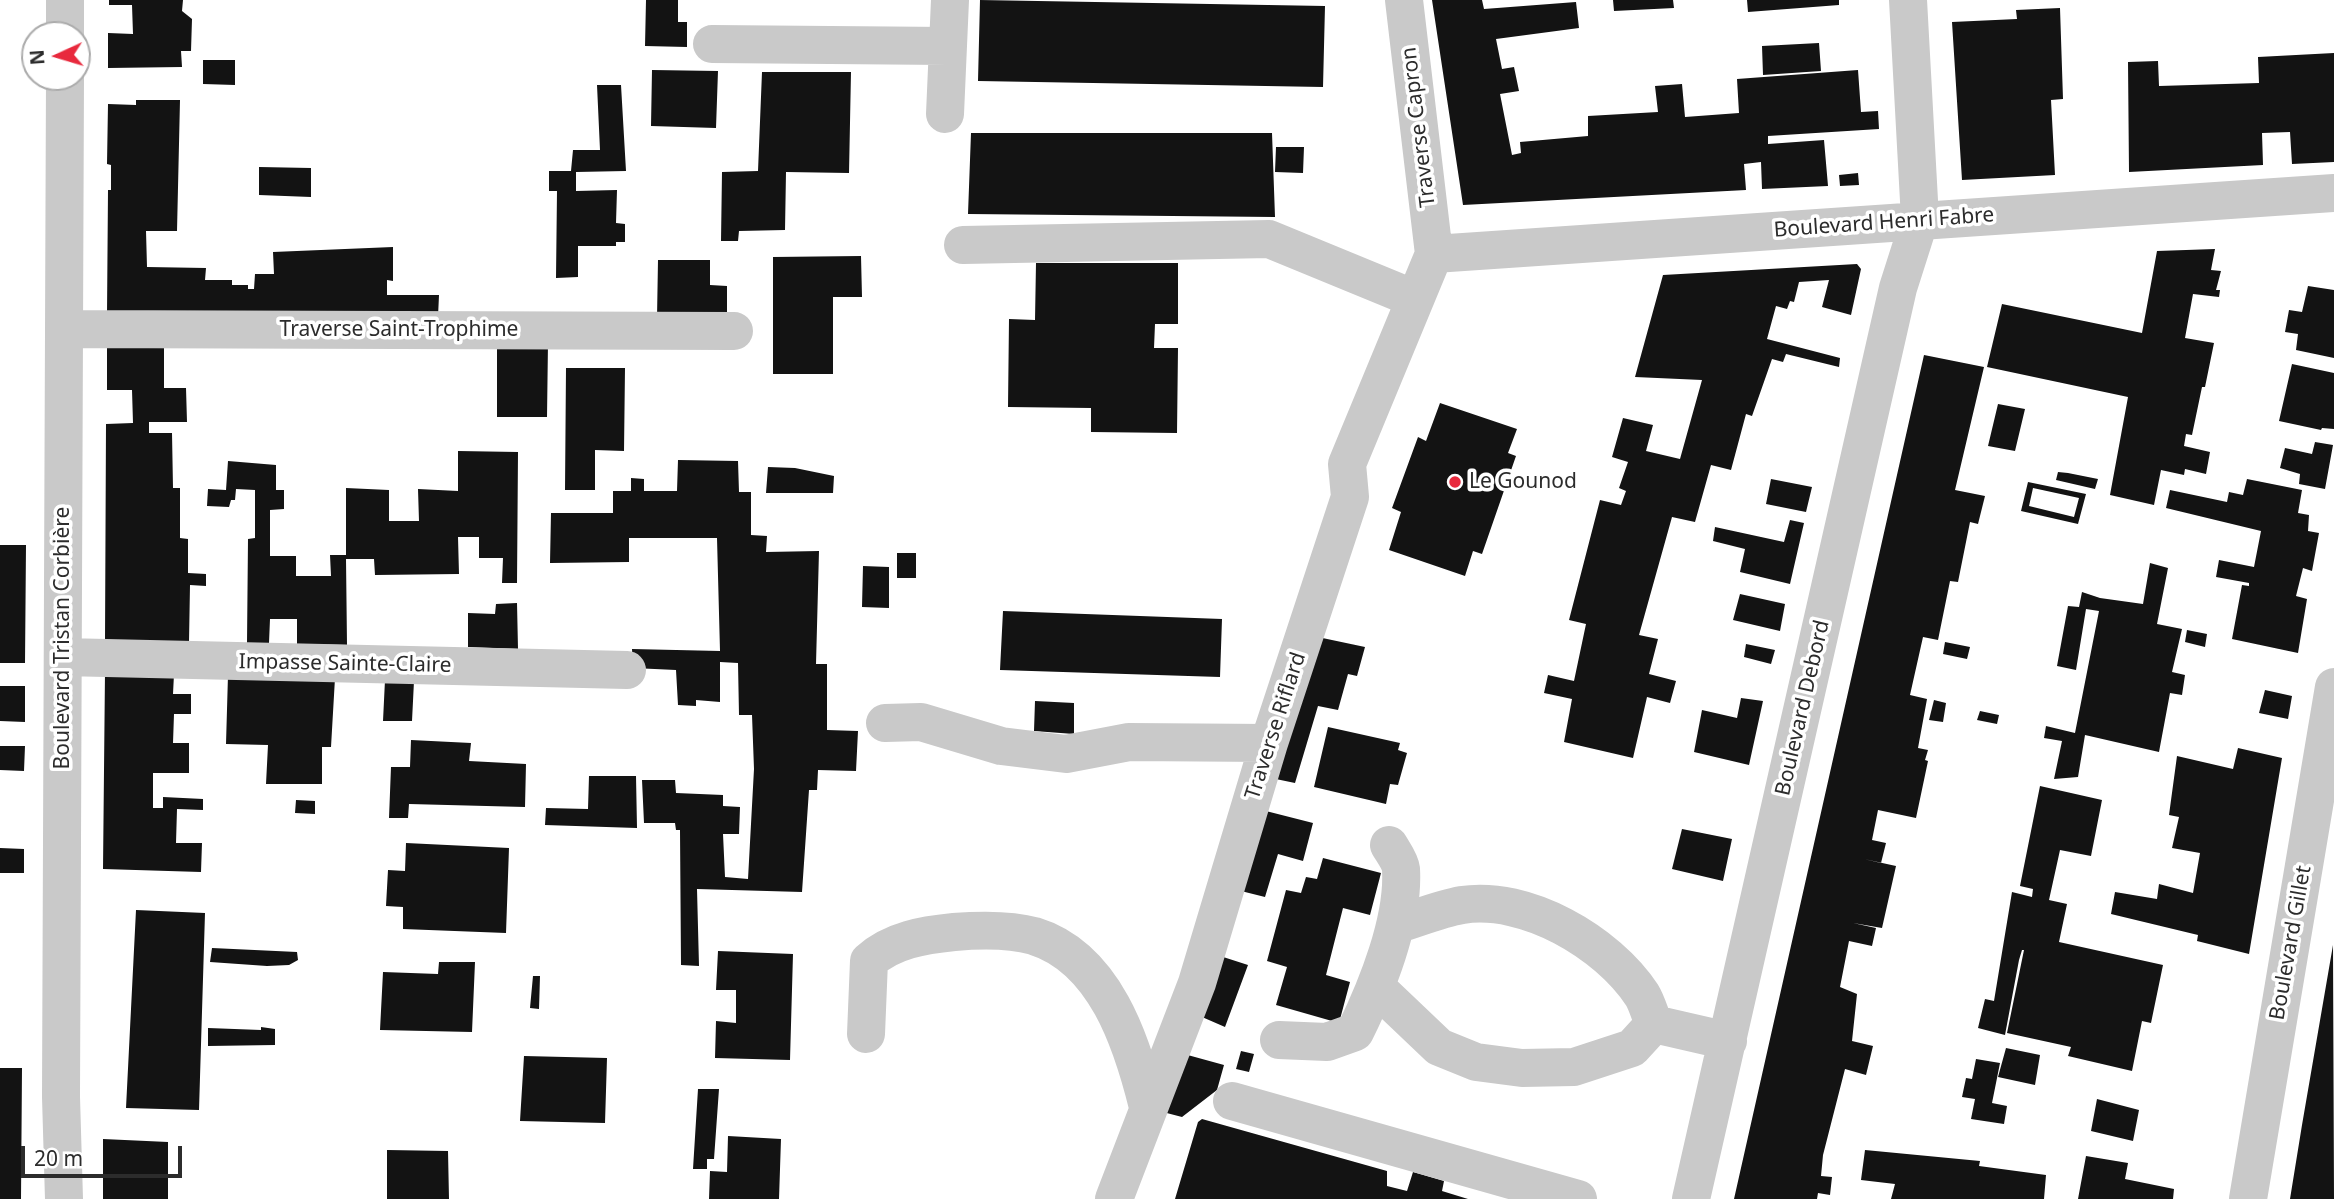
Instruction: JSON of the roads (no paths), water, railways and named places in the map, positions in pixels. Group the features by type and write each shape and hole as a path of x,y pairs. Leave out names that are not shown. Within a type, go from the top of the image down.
{"street":[{"path":"65,0 65,21"},
{"path":"945,114 950,0"},
{"name":"Traverse Capron","path":"1404,0 1434,254"},
{"path":"1908,0 1920,219"},
{"path":"712,44 948,46"},
{"name":"Boulevard Tristan Corbière","path":"64,1199 61,1097 65,91"},
{"name":"Boulevard Henri Fabre","path":"1434,254 2334,193"},
{"name":"Boulevard Debord","path":"1692,1199 1898,288 1920,219"},
{"path":"963,245 1269,239 1415,299"},
{"name":"Traverse Riflard","path":"1114,1199 1197,983 1269,743 1350,498 1347,464 1434,254"},
{"name":"Traverse Saint-Trophime","path":"64,329 734,331"},
{"name":"Impasse Sainte-Claire","path":"62,657 627,670"},
{"name":"Boulevard Gillet","path":"2248,1199 2334,687"},
{"path":"885,723 921,722 1001,746 1066,754 1129,742 1269,743"},
{"path":"1279,1040 1327,1042 1356,1032 1377,988 1395,925 1401,867 1389,845"},
{"path":"1395,925 1463,905 1508,907 1550,919 1602,951 1642,995 1654,1024"},
{"path":"866,1034 869,961 881,950 936,934 982,930 1033,936 1070,955 1105,994 1136,1059 1148,1107"},
{"path":"1377,988 1439,1047 1476,1062 1522,1068 1574,1067 1632,1048 1654,1024"},
{"path":"1654,1024 1728,1041"},
{"path":"1232,1101 1578,1199"}],"place":[{"name":"Le Gounod","path":"1455,482"}]}
